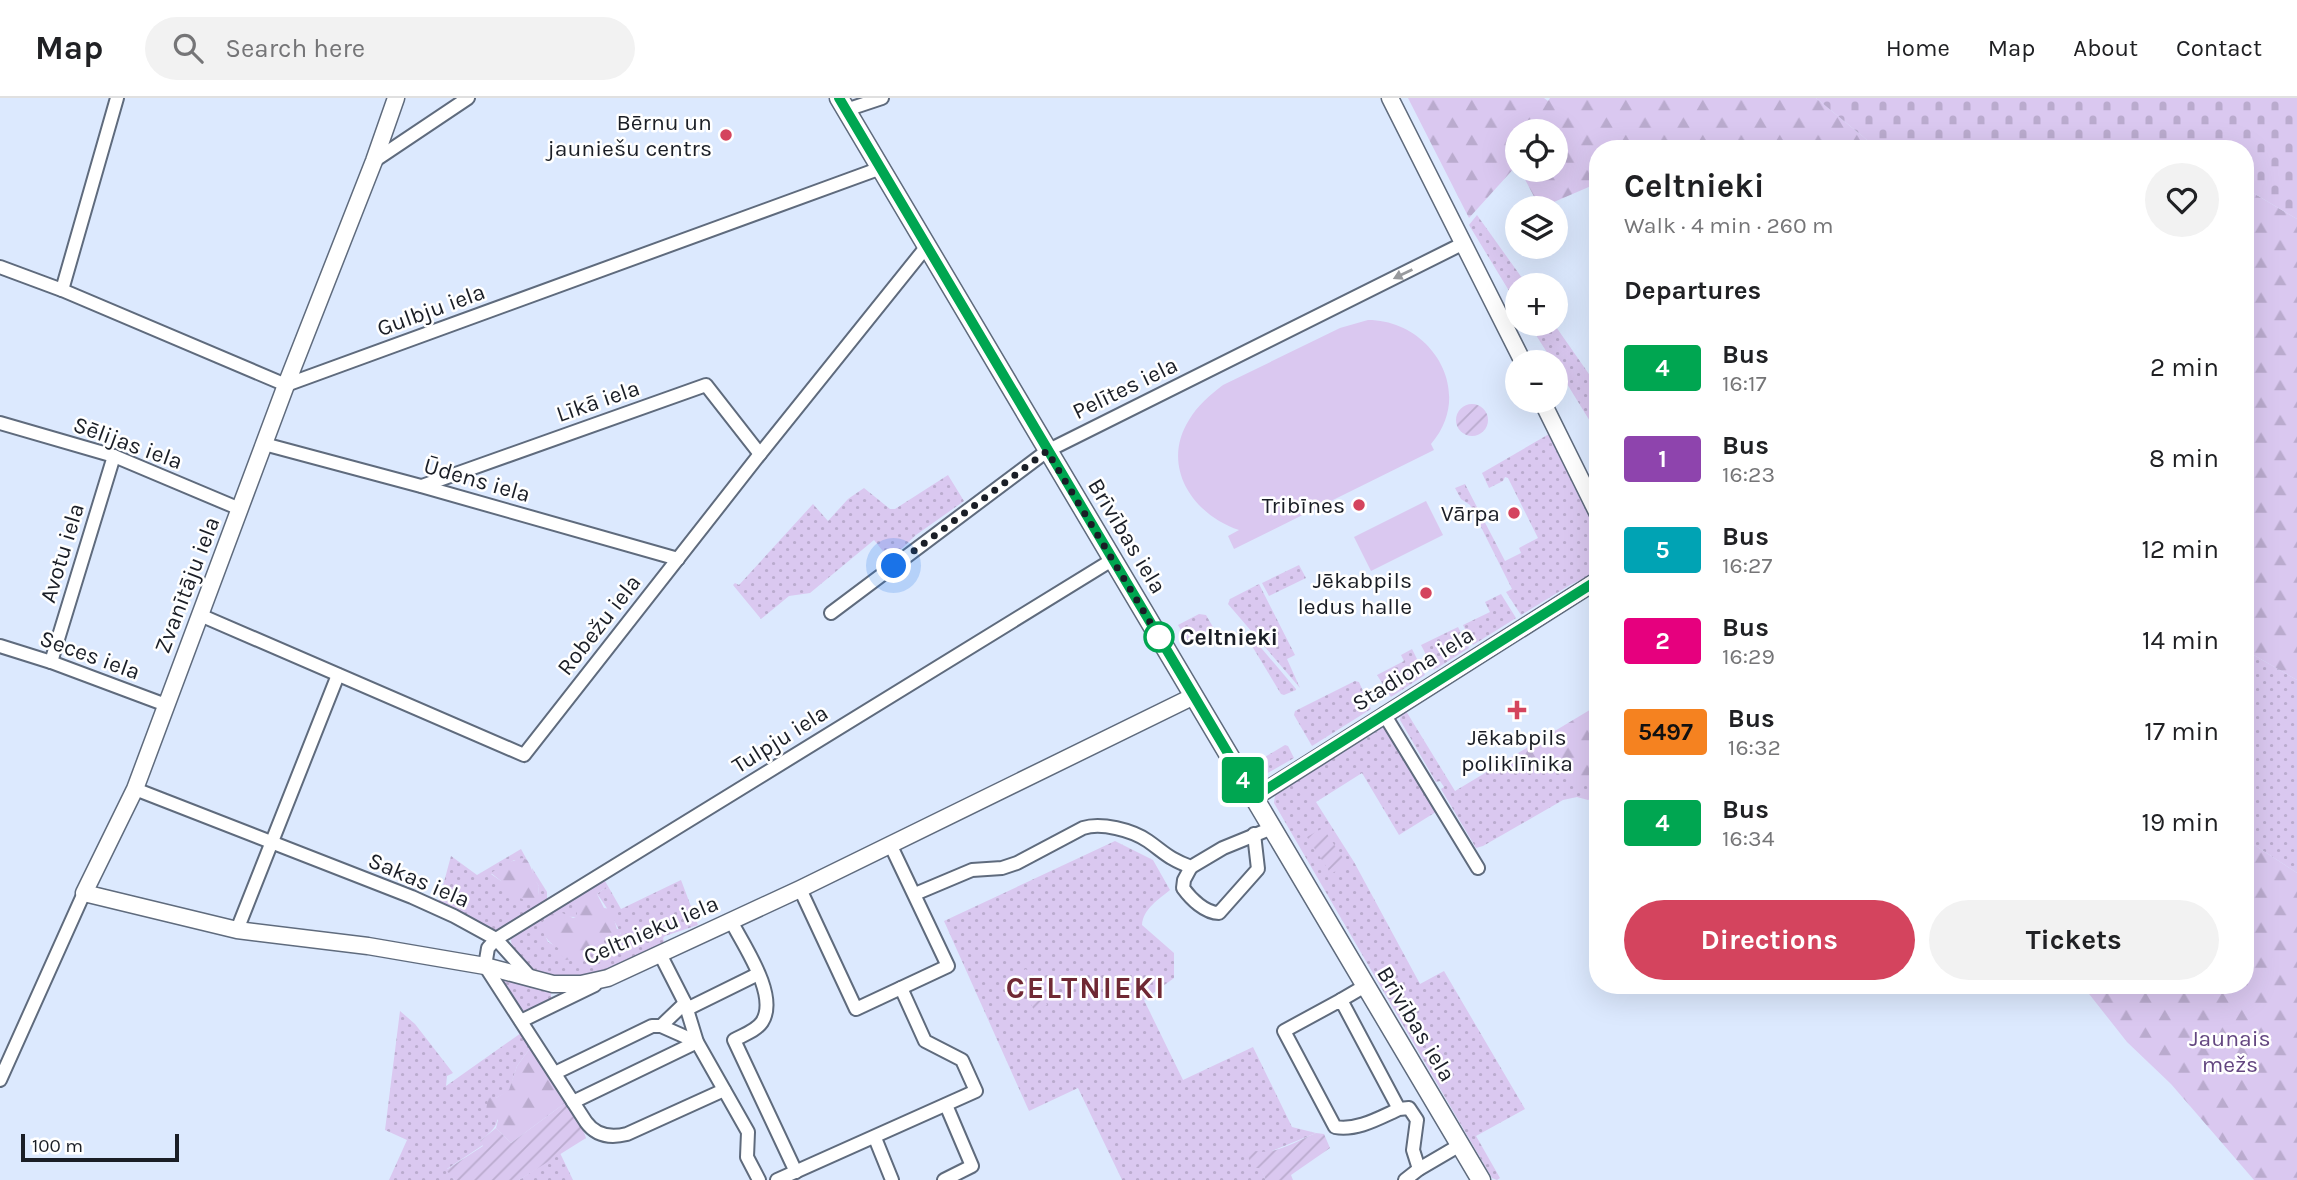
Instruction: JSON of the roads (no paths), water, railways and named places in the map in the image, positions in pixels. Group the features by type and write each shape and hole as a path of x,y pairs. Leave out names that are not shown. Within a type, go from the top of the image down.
{"main road":[{"name":"Brīvības iela","path":"843,104 1481,1180"}],"street":[{"path":"62,290 117,98"},
{"name":"Zvanītāju iela","path":"0,1080 83,893 135,789 396,98"},
{"path":"374,161 468,98"},
{"path":"843,104 882,98"},
{"path":"1390,98 1517,350"},
{"name":"Gulbju iela","path":"286,385 881,167"},
{"name":"Pelītes iela","path":"831,613 1047,451 1464,243"},
{"name":"Robežu iela","path":"200,615 524,755 760,454 928,246"},
{"path":"0,267 62,290 286,385"},
{"name":"Līkā iela","path":"421,486 706,385 760,454"},
{"path":"1548,413 1589,496"},
{"name":"Sēlijas iela","path":"0,424 114,456 240,509"},
{"name":"Ūdens iela","path":"264,444 678,559"},
{"name":"Avotu iela","path":"51,662 114,456"},
{"name":"Tulpju iela","path":"496,939 1112,560"},
{"name":"Stadiona iela","path":"1254,797 1589,586"},
{"name":"Seces iela","path":"0,646 166,705"},
{"path":"237,930 338,675"},
{"name":"Celtnieku iela","path":"83,893 237,930 368,946 485,966 534,980 571,985 608,978 660,954 800,889 1194,696"},
{"path":"1384,714 1478,868"},
{"name":"Sakas iela","path":"135,789 412,897 454,916 496,939 534,980"},
{"path":"915,894 972,870 1002,868 1017,863 1083,828 1093,826 1128,832 1143,838 1165,855 1191,867"},
{"path":"1254,834 1258,869 1219,913 1204,908 1191,898 1184,888 1184,880 1191,867 1223,848 1254,834 1272,828"},
{"path":"800,889 856,1009 948,966 890,844"},
{"path":"731,921 767,995 764,1018 755,1029 734,1040 801,1176"},
{"path":"496,939 489,947 485,966 591,1129 603,1135 627,1134 724,1090"},
{"path":"660,954 686,1006 696,1042 748,1132 747,1157 759,1180"},
{"path":"661,1026 686,1006 758,974"},
{"path":"521,1021 608,978"},
{"path":"1365,986 1284,1031 1329,1120 1337,1128 1356,1127 1399,1109 1409,1108 1417,1120 1413,1150 1419,1170"},
{"path":"777,1180 801,1176 812,1165 976,1091 962,1060 925,1041 901,988"},
{"path":"1341,1000 1399,1109"},
{"path":"555,1073 652,1026 661,1026 696,1042"},
{"path":"573,1102 696,1042"},
{"path":"944,1180 972,1166 946,1105"},
{"path":"875,1138 892,1180"},
{"path":"1405,1180 1460,1145"}],"place":[{"name":"Bērnu un jauniešu centrs","path":"726,135"},
{"name":"Tribīnes","path":"1359,505"},
{"name":"Vārpa","path":"1514,513"},
{"name":"Jēkabpils ledus halle","path":"1426,593"},
{"name":"Celtnieki","path":"1159,637"},
{"name":"Jēkabpils poliklīnika","path":"1517,710"}],"district":[{"name":"CELTNIEKI","path":"1086,988"}],"park label":[{"name":"Jaunais mežs","path":"2230,1051"}]}
